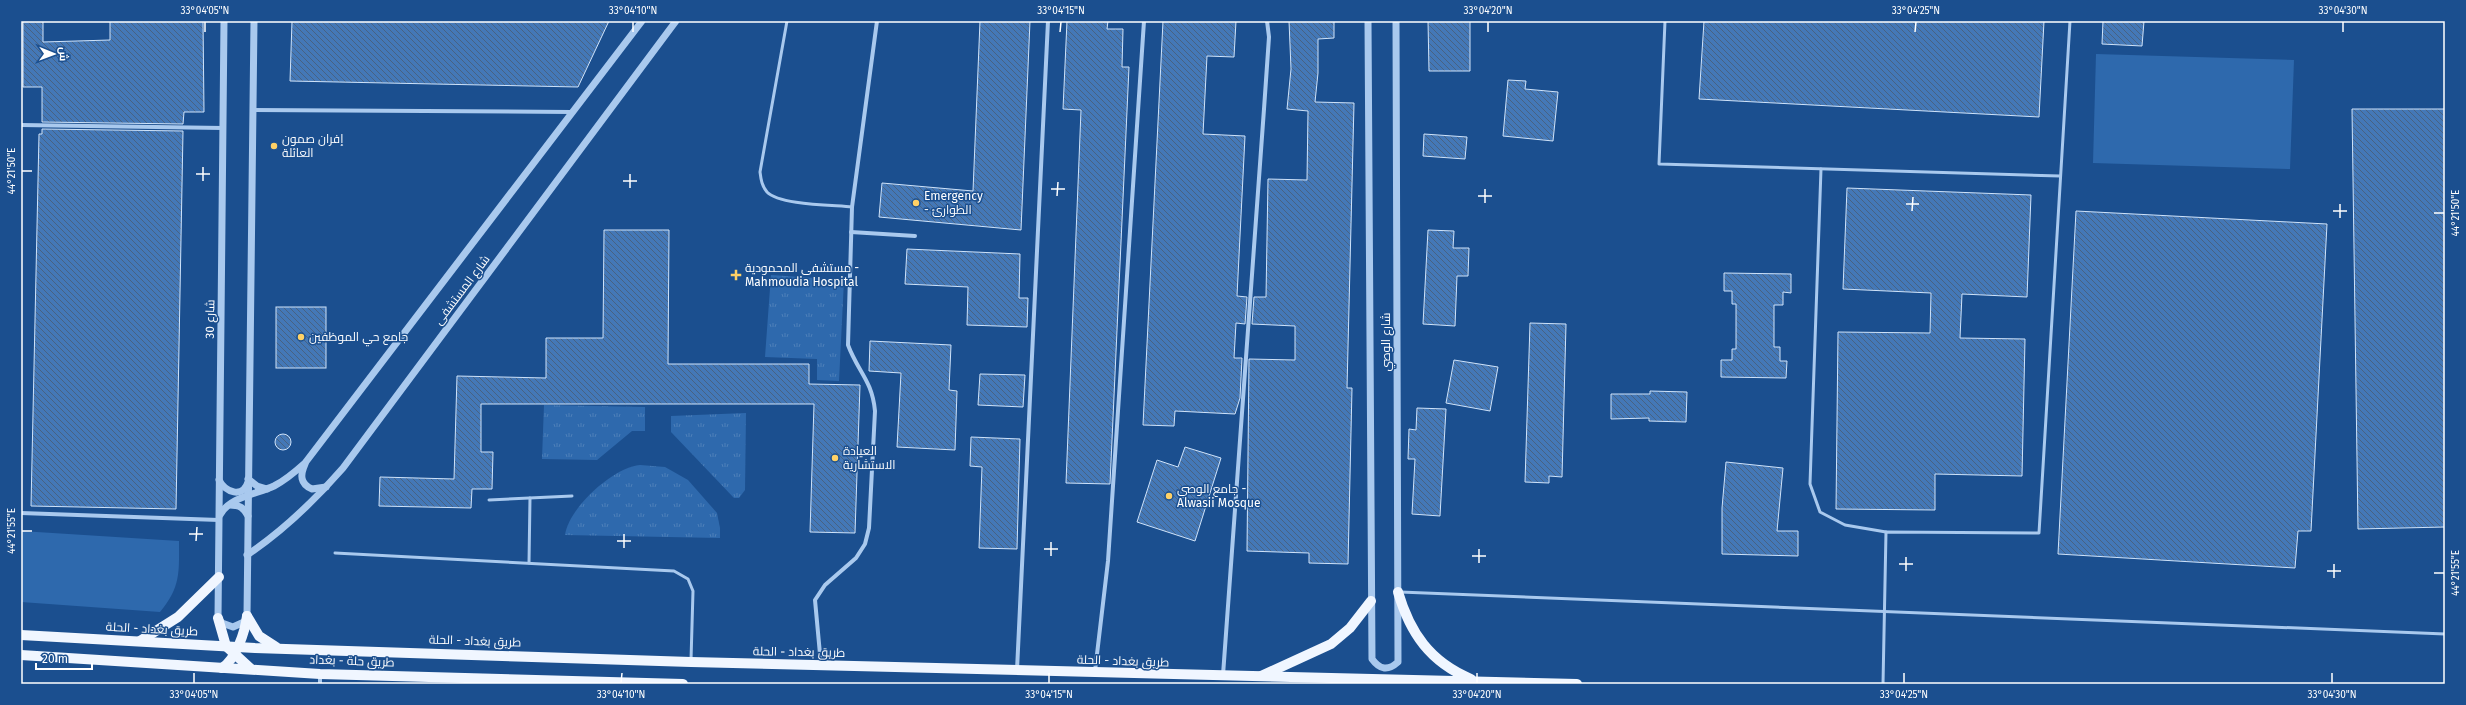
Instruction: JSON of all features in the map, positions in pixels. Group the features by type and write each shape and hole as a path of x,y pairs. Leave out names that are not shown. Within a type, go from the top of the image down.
{"main road":[{"path":"139,641 178,617 219,577"},
{"path":"1398,592 1408,623 1420,643 1436,659 1449,668 1476,681"},
{"path":"1258,677 1331,644 1350,628 1371,601"},
{"path":"247,616 259,636 278,648"},
{"path":"222,668 247,616"},
{"path":"218,618 230,651 249,667"},
{"name":"طريق بغداد - الحلة","path":"21,635 139,641 230,651 255,648 278,648 691,662 1017,670 1095,674 1577,684"},
{"path":"249,667 246,654 255,648"},
{"name":"طريق حلة - بغداد","path":"21,655 222,668 249,667 320,679 683,684"}],"street":[{"name":"شارع 30","path":"218,618 224,21"},
{"path":"218,618 222,623 233,627 244,622 247,616 254,21"},
{"name":"شارع المستشفى","path":"230,505 286,479 305,463 642,21"},
{"name":"شارع المستشفى","path":"247,555 270,540 327,486 357,450 676,21"},
{"path":"821,665 816,600 825,585 856,558 865,544 869,528 875,411 873,393 853,359 848,345 852,207 877,21"},
{"path":"1017,670 1048,21"},
{"path":"1095,674 1108,561 1144,21"},
{"path":"1223,677 1269,37 1267,21"},
{"name":"شارع الوصي","path":"1368,21 1372,659 1377,666 1384,669 1392,668 1398,662 1396,21"},
{"path":"253,110 572,112"},
{"path":"21,125 223,128"},
{"path":"851,232 915,236"},
{"path":"305,463 301,475 304,484 312,490 327,486"},
{"path":"219,480 223,487 229,492 236,493 247,486 248,479"},
{"path":"248,479 256,486 267,489"},
{"path":"21,513 219,518 223,509 230,505 238,505 244,509 248,517"}],"lane":[{"path":"787,21 760,172 762,184 768,193 781,199 852,207"},
{"path":"1665,21 1660,164 2060,176"},
{"path":"1821,169 1810,484 1820,512 1845,525 1886,532 2039,533 2070,21"},
{"path":"489,500 572,496"},
{"path":"529,563 530,498"},
{"path":"1883,684 1886,532"},
{"path":"335,553 674,571 688,579 693,591 691,662"},
{"path":"1398,592 2445,634"}],"green space":[{"path":"2096,54 2294,60 2290,169 2093,163"},
{"path":"771,275 844,280 839,381 817,380 817,359 765,357"},
{"path":"544,405 645,407 645,431 632,431 597,460 542,459"},
{"path":"746,413 745,490 739,498 734,498 671,432 671,416"},
{"path":"640,465 665,467 688,480 717,513 720,538 565,535 568,524 575,513 594,490 629,467"},
{"path":"21,531 179,541 179,570 172,595 160,612 21,602"}],"building":[{"path":"23,21 43,21 43,42 110,40 110,21 203,21 204,112 184,112 183,124 42,122 42,87 23,87"},
{"path":"292,21 609,21 578,87 290,81"},
{"path":"980,21 1030,21 1021,230 879,217 882,183 973,191"},
{"path":"1067,21 1108,21 1107,29 1123,29 1122,67 1129,67 1110,484 1066,483 1081,110 1063,109"},
{"path":"1163,21 1236,21 1234,57 1207,56 1203,134 1245,136 1237,296 1247,297 1245,324 1236,323 1234,358 1242,358 1240,398 1235,414 1175,411 1174,426 1143,425"},
{"path":"1289,21 1334,21 1334,38 1318,39 1318,73 1315,102 1354,103 1347,388 1352,388 1348,564 1309,563 1309,553 1247,551 1249,359 1295,360 1295,326 1252,324 1254,297 1266,297 1268,179 1307,180 1308,111 1287,109 1291,69"},
{"path":"1428,21 1470,21 1470,71 1429,71"},
{"path":"1704,21 2044,21 2039,117 1699,99"},
{"path":"2103,21 2144,21 2142,46 2102,44"},
{"path":"1508,80 1526,81 1525,89 1558,92 1553,141 1503,136"},
{"path":"2352,109 2445,109 2445,527 2358,529"},
{"path":"42,129 183,131 176,509 31,506 39,134 42,134"},
{"path":"1424,134 1467,137 1465,159 1423,156"},
{"path":"1847,188 2031,195 2027,297 1962,294 1960,338 2025,339 2022,476 1935,474 1935,510 1836,509 1838,332 1930,333 1931,293 1843,289"},
{"path":"2076,211 2327,224 2311,531 2298,531 2295,568 2058,554"},
{"path":"604,230 669,230 668,364 809,364 809,384 860,385 855,533 810,532 814,404 481,404 481,452 493,452 492,489 472,489 471,508 379,506 380,477 454,479 457,376 546,378 546,338 603,338"},
{"path":"1428,230 1454,231 1453,248 1469,248 1468,276 1457,276 1455,326 1423,324"},
{"path":"907,249 1020,254 1019,298 1028,298 1027,327 967,325 968,287 905,284"},
{"path":"1724,273 1791,274 1791,293 1783,292 1783,305 1774,305 1774,347 1780,347 1780,361 1787,361 1786,378 1721,377 1721,360 1732,360 1732,349 1736,349 1736,304 1732,304 1732,291 1724,291"},
{"name":"جامع حي الموظفين","path":"276,307 326,307 326,368 276,368"},
{"path":"1530,323 1566,324 1562,477 1549,476 1549,483 1525,482"},
{"path":"870,341 951,345 949,390 957,391 955,450 897,447 901,373 869,371"},
{"path":"1454,360 1498,367 1490,411 1446,403"},
{"path":"980,374 1025,375 1023,407 978,405"},
{"path":"1650,391 1687,392 1686,422 1649,421 1649,418 1611,419 1611,394 1650,394"},
{"path":"1417,408 1446,409 1440,516 1412,514 1415,459 1408,459 1409,429 1416,430"},
{"path":"283,434 290,439 291,442 286,449 283,450 276,445 275,442 280,435"},
{"path":"971,437 1020,439 1017,549 979,548 982,467 970,466"},
{"path":"1185,447 1221,458 1195,541 1137,522 1157,460 1178,467"},
{"path":"1726,462 1783,468 1777,531 1798,531 1798,556 1722,554 1722,508"}],"place":[{"name":"إفران صمون العائلة","path":"274,146"},
{"name":"Emergency - الطوارئ","path":"916,203"},
{"name":"مستشفى المحمودية - Mahmoudia Hospital","path":"736,275"},
{"name":"جامع حي الموظفين","path":"301,337"},
{"name":"العيادة الاستشارية","path":"835,458"},
{"name":"جامع الوصي - Alwasii Mosque","path":"1169,496"}]}
